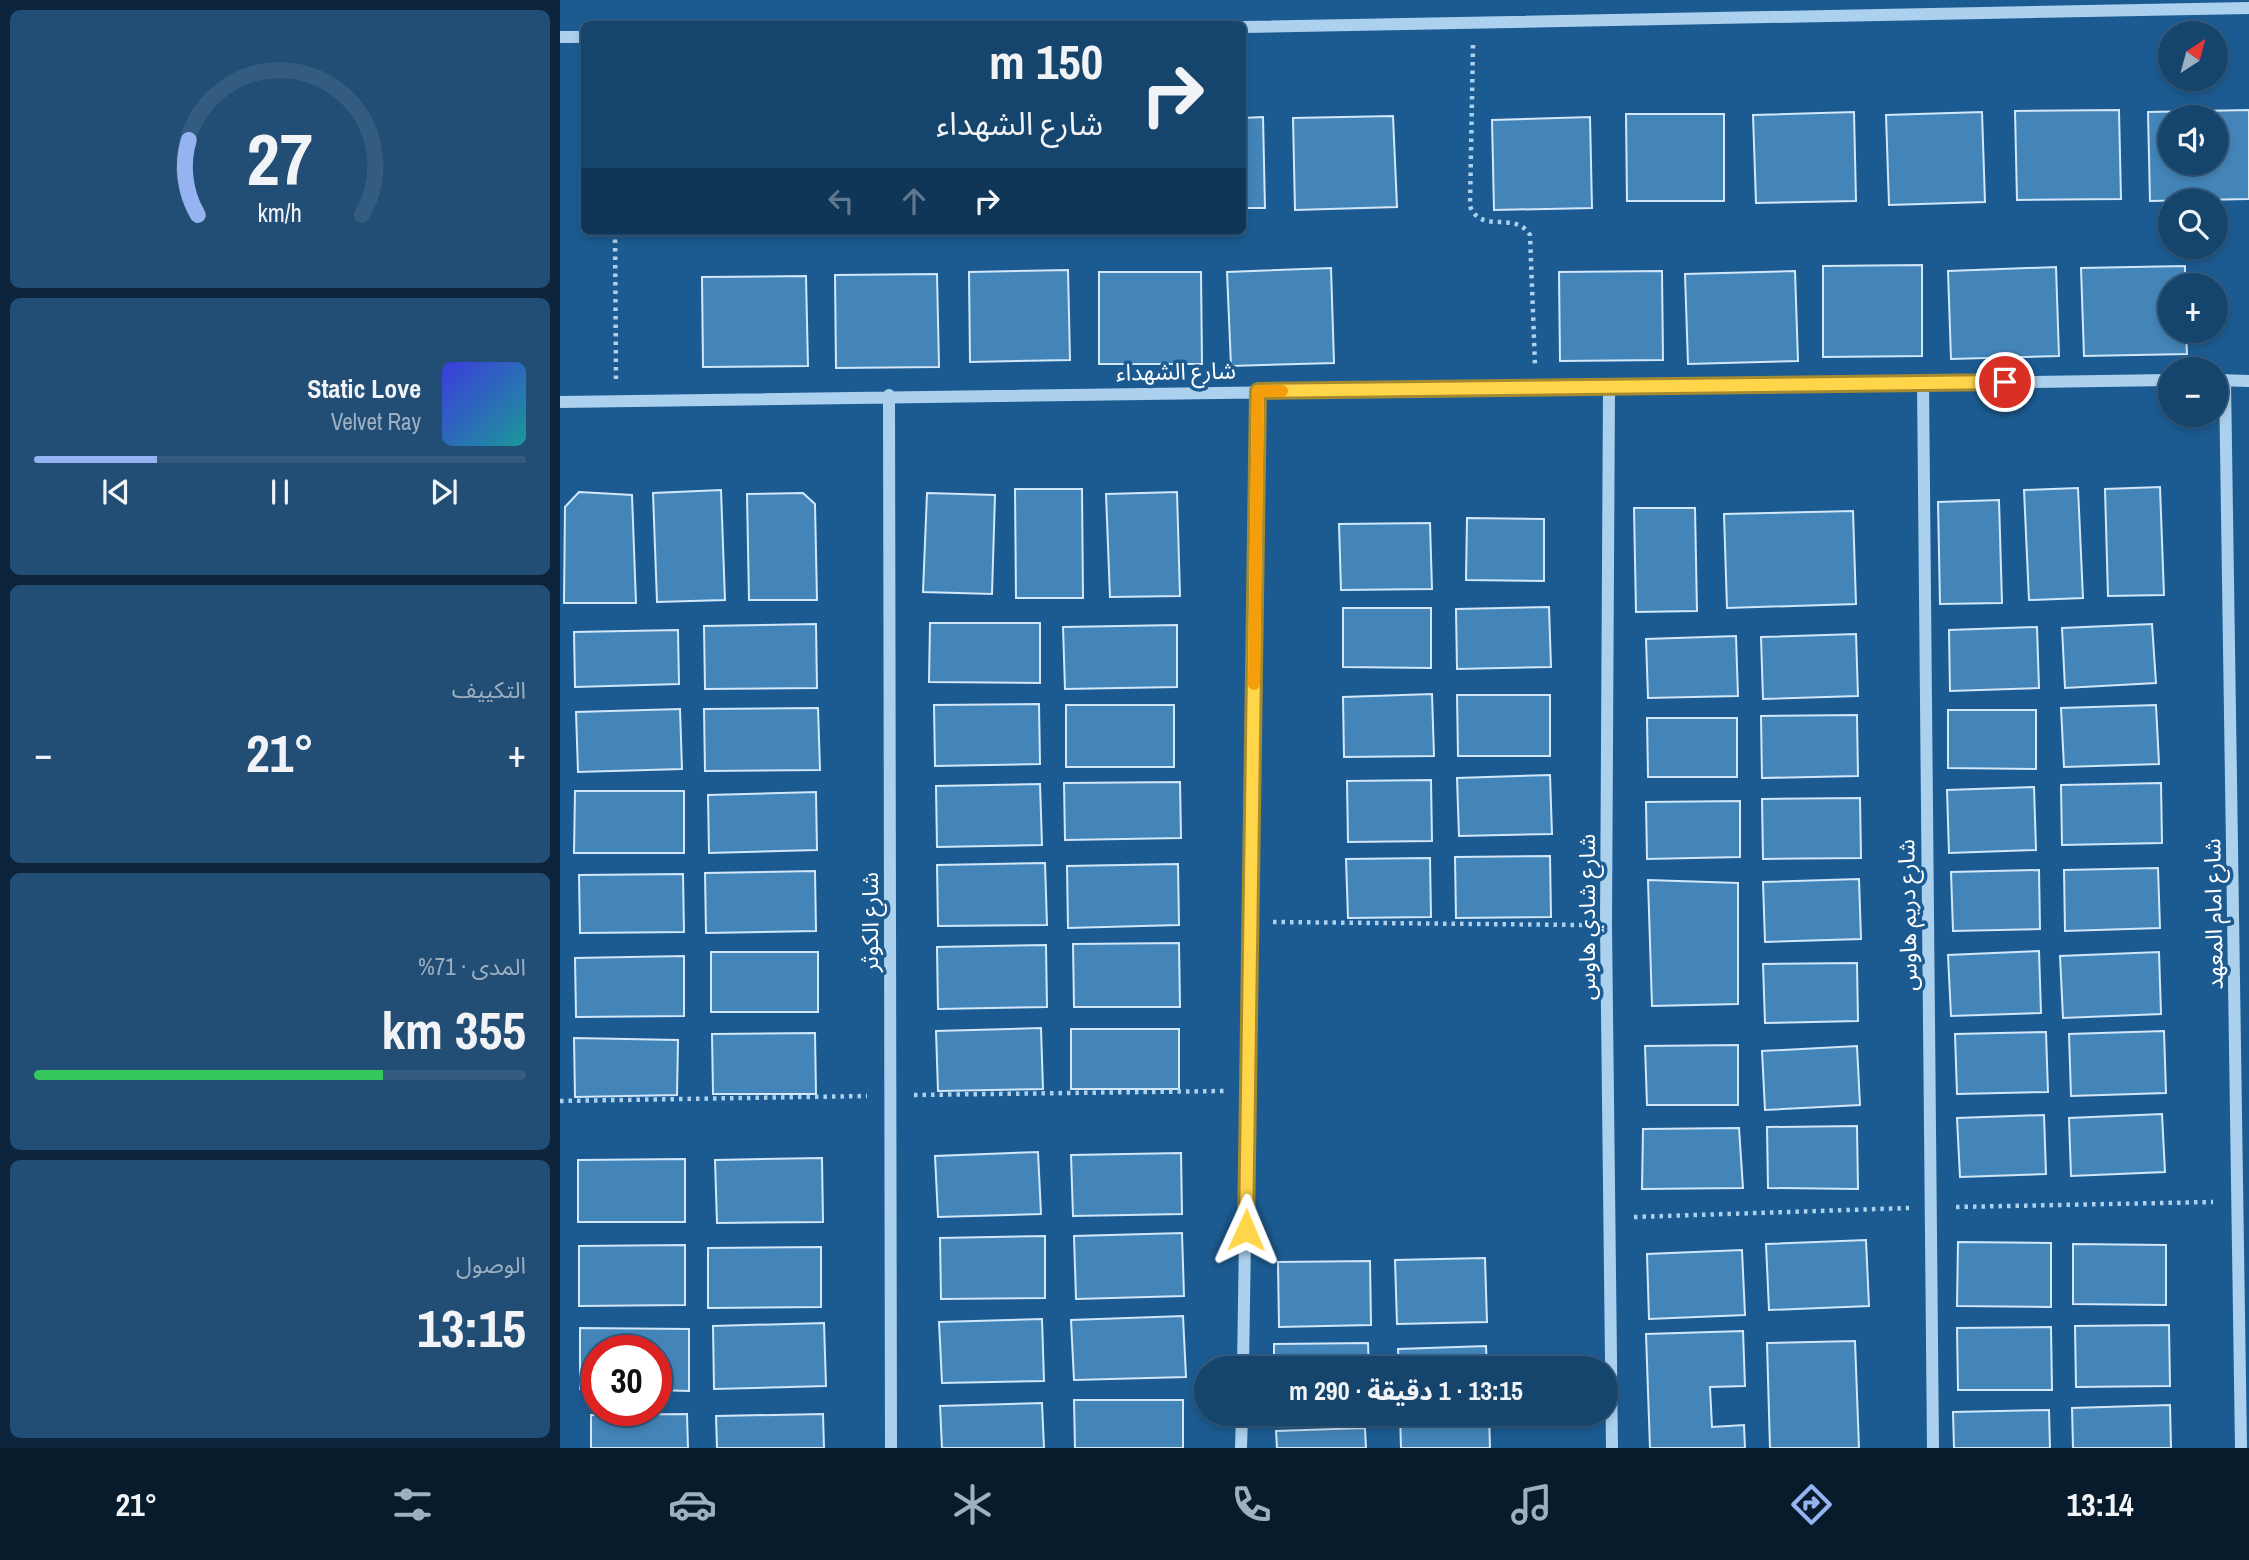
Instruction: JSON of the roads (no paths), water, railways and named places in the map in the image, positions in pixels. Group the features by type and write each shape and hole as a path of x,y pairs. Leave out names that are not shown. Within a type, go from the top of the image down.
{"street":[{"path":"1246,26 2249,8"},
{"path":"560,37 581,37"},
{"name":"شارع الشهداء","path":"560,402 2158,380"},
{"path":"2228,380 2249,381"},
{"name":"شارع دريم هاوس","path":"1923,382 1933,1448"},
{"name":"شارع شادي هاوس","path":"1609,386 1606,925 1612,1448"},
{"path":"1243,1356 1258,391"},
{"name":"شارع الكوثر","path":"889,396 891,1448"},
{"name":"شارع امام المعهد","path":"2221,427 2241,1448"},
{"path":"1241,1448 1242,1426"}]}
